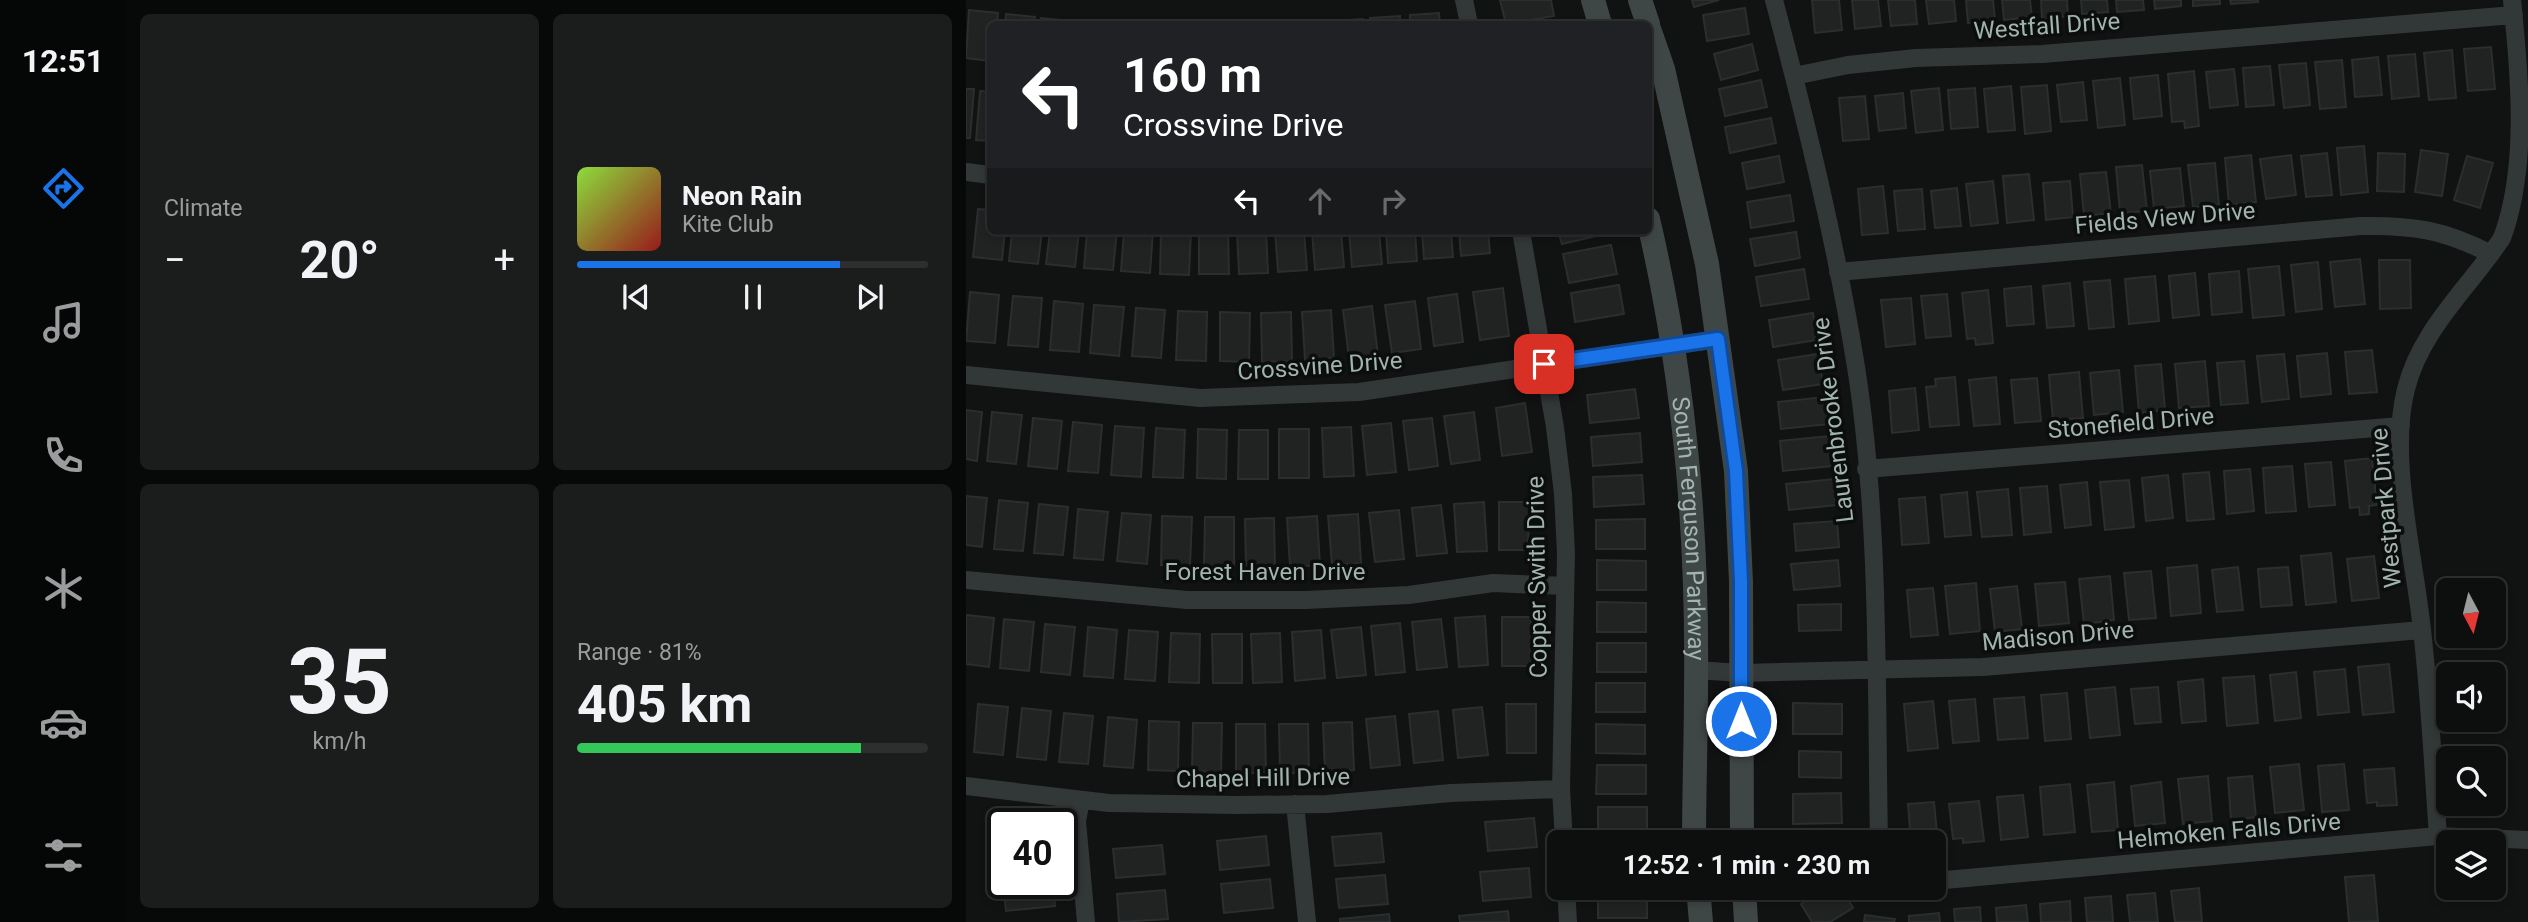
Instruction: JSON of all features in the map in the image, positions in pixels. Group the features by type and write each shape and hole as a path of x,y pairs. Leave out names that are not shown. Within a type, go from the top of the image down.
{"street":[{"path":"1464,0 1468,21"},
{"path":"1593,0 1599,21"},
{"name":"South Ferguson Parkway","path":"1640,0 1647,21"},
{"name":"Laurenbrooke Drive","path":"1774,0 1838,272 1856,368 1866,469 1879,830"},
{"name":"Westfall Drive","path":"1794,76 1848,65 1916,58 2042,54 2513,7"},
{"name":"Westpark Drive","path":"2438,830 2422,630 2407,518 2401,426 2406,390 2425,342 2491,254 2512,219 2525,167 2526,113 2513,7"},
{"name":"South Ferguson Parkway","path":"1652,38 1662,69 1707,264 1736,471 1742,830"},
{"path":"966,172 987,175"},
{"name":"Fields View Drive","path":"1838,272 2361,226 2407,225 2458,237 2491,254"},
{"name":"Copper Swith Drive","path":"1522,235 1563,494 1565,586 1561,789 1563,830"},
{"name":"South Ferguson Parkway","path":"1651,235 1674,345 1692,528 1696,670 1694,830"},
{"name":"Crossvine Drive","path":"966,375 1200,398 1359,392 1718,339"},
{"name":"Stonefield Drive","path":"1866,469 2401,426"},
{"name":"Forest Haven Drive","path":"966,580 1187,600 1307,600 1409,595 1493,583 1565,586"},
{"name":"Madison Drive","path":"1696,670 1741,673 1983,667 2422,630"},
{"name":"Chapel Hill Drive","path":"966,786 1108,803 1294,804 1451,793 1561,789"},
{"path":"1081,800 1077,821 1086,922"},
{"path":"1294,804 1307,922"},
{"name":"Helmoken Falls Drive","path":"1946,880 2436,836"},
{"name":"Helmoken Falls Drive","path":"2506,838 2528,839"},
{"path":"1567,900 1568,922"},
{"path":"1699,900 1700,922"},
{"path":"1745,900 1746,922"}],"building":[{"path":"1500,0 1551,0 1554,16 1505,21"},
{"path":"1692,0 1719,0 1694,7"},
{"path":"1812,0 1839,0 1842,30 1815,33"},
{"path":"1852,0 1878,0 1881,26 1855,29"},
{"path":"1888,0 1915,0 1917,24 1891,26"},
{"path":"1926,0 1954,0 1956,21 1929,24"},
{"path":"1966,0 1993,0 1995,20 1968,23"},
{"path":"2002,0 2030,0 2032,17 2004,20"},
{"path":"2041,0 2067,0 2068,16 2042,19"},
{"path":"2081,0 2107,0 2108,12 2082,14"},
{"path":"2116,0 2143,0 2144,10 2117,12"},
{"path":"2154,0 2181,0 2181,6 2155,9"},
{"path":"2193,0 2220,0 2220,4 2193,6"},
{"path":"2230,0 2258,0 2258,2 2231,4"},
{"path":"1745,8 1749,34 1707,41 1703,15"},
{"path":"969,10 998,13 997,21 987,21 987,61 966,58"},
{"path":"1439,13 1440,21 1410,21 1410,15"},
{"path":"1006,14 1035,17 1034,21 1005,21"},
{"path":"1400,16 1400,21 1370,21 1370,18"},
{"path":"1041,18 1070,21 1040,21"},
{"path":"1752,44 1758,70 1721,80 1714,54"},
{"path":"2491,47 2495,89 2468,91 2464,49"},
{"path":"2452,50 2456,98 2429,100 2424,53"},
{"path":"2415,54 2419,96 2392,99 2388,56"},
{"path":"2378,57 2382,95 2355,97 2352,60"},
{"path":"2342,60 2346,107 2320,109 2315,62"},
{"path":"2306,63 2310,105 2284,108 2279,65"},
{"path":"2270,66 2274,105 2246,107 2243,68"},
{"path":"2234,69 2238,105 2210,108 2206,72"},
{"path":"2194,71 2199,126 2185,128 2184,121 2172,122 2168,74"},
{"path":"2158,75 2162,116 2134,119 2130,78"},
{"path":"2120,78 2125,125 2098,128 2093,81"},
{"path":"1761,80 1767,107 1725,116 1719,89"},
{"path":"2083,82 2087,120 2061,122 2057,85"},
{"path":"2047,85 2051,131 2025,134 2021,87"},
{"path":"2011,86 2015,130 1988,132 1984,89"},
{"path":"1939,88 1943,130 1916,133 1911,91"},
{"path":"1975,88 1978,127 1951,129 1948,90"},
{"path":"966,89 974,89 970,138 966,138"},
{"path":"980,91 987,92 987,141 976,140"},
{"path":"1903,93 1906,128 1879,131 1875,96"},
{"path":"1865,96 1869,139 1843,141 1839,98"},
{"path":"1771,118 1776,143 1730,153 1725,127"},
{"path":"2364,146 2368,192 2341,195 2337,148"},
{"path":"2421,150 2448,154 2442,196 2415,192"},
{"path":"2327,153 2332,195 2306,197 2301,156"},
{"path":"2378,153 2405,154 2404,192 2377,191"},
{"path":"2251,155 2256,202 2229,205 2225,158"},
{"path":"2291,155 2296,195 2266,199 2260,159"},
{"path":"1779,156 1784,182 1747,189 1742,163"},
{"path":"2467,156 2493,163 2480,208 2454,200"},
{"path":"2215,163 2219,205 2193,207 2188,165"},
{"path":"2142,165 2147,211 2120,213 2116,167"},
{"path":"2180,168 2184,206 2154,209 2150,171"},
{"path":"2106,172 2111,213 2084,216 2080,174"},
{"path":"2029,174 2034,220 2007,223 2003,176"},
{"path":"1993,181 1998,223 1971,226 1966,184"},
{"path":"2070,181 2073,217 2046,220 2043,183"},
{"path":"1883,186 1888,233 1862,235 1858,189"},
{"path":"1957,188 1961,226 1935,228 1931,191"},
{"path":"1922,189 1925,229 1898,231 1894,191"},
{"path":"1790,195 1794,221 1751,228 1747,202"},
{"path":"978,209 987,210 987,235 1005,235 1002,260 973,257"},
{"path":"1796,232 1800,258 1755,266 1750,239"},
{"path":"1012,235 1042,235 1038,264 1009,261"},
{"path":"1050,235 1079,235 1075,267 1046,264"},
{"path":"1087,235 1117,235 1113,270 1084,268"},
{"path":"1124,235 1153,235 1150,273 1121,271"},
{"path":"1161,235 1191,235 1189,275 1160,274"},
{"path":"1199,235 1228,235 1229,274 1199,274"},
{"path":"1237,235 1266,235 1268,273 1239,274"},
{"path":"1275,235 1304,235 1307,270 1278,272"},
{"path":"1312,235 1341,235 1344,267 1315,270"},
{"path":"1349,235 1379,235 1382,264 1352,267"},
{"path":"1386,235 1415,235 1417,261 1388,263"},
{"path":"1422,235 1451,235 1453,257 1424,259"},
{"path":"1459,235 1488,235 1490,253 1461,256"},
{"path":"1559,235 1600,235 1562,244"},
{"path":"1611,245 1617,274 1569,283 1563,254"},
{"path":"2360,259 2365,304 2335,307 2330,262"},
{"path":"2379,260 2410,260 2411,308 2380,309"},
{"path":"2318,262 2322,309 2296,312 2291,265"},
{"path":"2279,266 2284,315 2253,318 2248,269"},
{"path":"1804,269 1809,299 1761,306 1756,277"},
{"path":"2239,271 2242,312 2212,315 2209,274"},
{"path":"2195,273 2199,315 2173,318 2169,276"},
{"path":"2155,276 2159,321 2129,324 2125,279"},
{"path":"2110,280 2114,327 2089,329 2084,282"},
{"path":"2070,283 2074,326 2047,328 2043,286"},
{"path":"1619,285 1624,314 1575,322 1571,293"},
{"path":"2031,286 2034,324 2007,326 2004,289"},
{"path":"1503,288 1509,336 1480,340 1473,292"},
{"path":"1988,290 1993,343 1976,345 1975,338 1967,339 1962,293"},
{"path":"970,292 999,295 995,343 966,341"},
{"path":"1457,294 1463,342 1434,346 1428,298"},
{"path":"1947,294 1951,336 1926,338 1921,296"},
{"path":"1013,296 1042,298 1038,347 1008,345"},
{"path":"1911,298 1915,344 1886,347 1881,300"},
{"path":"1054,301 1083,304 1079,352 1050,350"},
{"path":"1415,301 1421,349 1392,353 1385,305"},
{"path":"1094,305 1124,307 1119,356 1090,353"},
{"path":"1372,306 1378,355 1349,358 1343,310"},
{"path":"1136,308 1165,310 1161,358 1132,356"},
{"path":"1331,310 1334,358 1305,360 1302,312"},
{"path":"1178,311 1207,312 1206,361 1176,360"},
{"path":"1220,312 1250,313 1249,362 1220,361"},
{"path":"1291,312 1292,361 1262,362 1261,313"},
{"path":"1813,313 1817,340 1773,347 1769,320"},
{"path":"2372,350 2377,392 2349,394 2345,352"},
{"path":"2327,353 2331,394 2301,397 2297,356"},
{"path":"1818,354 1823,384 1783,390 1778,360"},
{"path":"2284,354 2289,399 2262,402 2257,356"},
{"path":"2205,361 2209,406 2179,408 2175,364"},
{"path":"2244,361 2248,403 2221,405 2217,363"},
{"path":"2161,364 2165,410 2139,413 2135,366"},
{"path":"2119,370 2123,412 2094,415 2090,373"},
{"path":"2079,372 2083,418 2053,420 2049,375"},
{"path":"1955,377 1959,425 1930,427 1926,387 1936,386 1935,379"},
{"path":"1996,377 2000,424 1974,426 1969,380"},
{"path":"2037,378 2041,421 2015,423 2011,380"},
{"path":"1915,388 1919,430 1892,433 1889,391"},
{"path":"1635,389 1639,418 1590,423 1587,395"},
{"path":"1825,397 1828,424 1781,429 1778,402"},
{"path":"1525,403 1532,452 1502,456 1496,408"},
{"path":"966,410 982,412 977,461 966,459"},
{"path":"992,412 1022,415 1016,464 987,461"},
{"path":"1474,412 1480,460 1451,464 1444,416"},
{"path":"1033,418 1062,421 1057,469 1028,466"},
{"path":"1432,418 1438,466 1409,470 1403,421"},
{"path":"1073,422 1102,425 1098,473 1068,471"},
{"path":"1391,423 1396,472 1367,475 1362,426"},
{"path":"1115,426 1144,428 1141,477 1111,475"},
{"path":"1351,427 1354,476 1324,477 1322,428"},
{"path":"1156,428 1185,430 1183,478 1153,477"},
{"path":"1198,429 1227,430 1226,479 1197,478"},
{"path":"1279,429 1309,429 1309,478 1279,478"},
{"path":"1239,430 1268,430 1268,479 1238,479"},
{"path":"1640,433 1642,462 1593,466 1591,437"},
{"path":"1829,436 1832,466 1783,471 1780,441"},
{"path":"2372,458 2377,505 2369,506 2369,514 2360,515 2359,507 2350,508 2345,461"},
{"path":"2331,462 2335,505 2309,507 2305,464"},
{"path":"2292,466 2296,511 2266,513 2263,468"},
{"path":"2250,469 2254,511 2227,514 2224,471"},
{"path":"2209,472 2214,519 2187,521 2183,474"},
{"path":"1642,475 1644,504 1594,507 1593,477"},
{"path":"2168,475 2173,518 2146,521 2142,478"},
{"path":"1834,479 1836,505 1789,510 1786,484"},
{"path":"2129,480 2134,527 2105,530 2100,482"},
{"path":"2087,482 2091,525 2065,528 2060,485"},
{"path":"2047,486 2051,532 2024,535 2020,488"},
{"path":"2008,489 2012,535 1982,537 1977,492"},
{"path":"1967,492 1971,535 1945,537 1941,495"},
{"path":"966,496 987,498 982,547 966,545"},
{"path":"1925,497 1929,543 1902,545 1899,499"},
{"path":"999,500 1028,503 1023,551 994,549"},
{"path":"1484,502 1487,551 1457,552 1454,504"},
{"path":"1499,502 1529,502 1528,550 1499,550"},
{"path":"1039,504 1068,507 1063,555 1034,553"},
{"path":"1441,505 1447,553 1417,556 1412,508"},
{"path":"1078,509 1108,512 1103,560 1074,558"},
{"path":"1399,510 1404,559 1375,562 1369,513"},
{"path":"1122,513 1151,515 1147,564 1117,561"},
{"path":"1358,514 1361,563 1332,565 1328,516"},
{"path":"1162,516 1192,517 1190,566 1161,565"},
{"path":"1317,516 1320,565 1290,567 1287,518"},
{"path":"1205,517 1234,517 1234,566 1204,566"},
{"path":"1274,518 1275,567 1246,568 1245,519"},
{"path":"1645,519 1645,549 1596,549 1596,520"},
{"path":"1837,521 1839,547 1796,551 1794,524"},
{"path":"2331,553 2336,602 2306,605 2301,556"},
{"path":"2374,556 2379,598 2352,601 2347,559"},
{"path":"1597,560 1646,561 1646,590 1597,590"},
{"path":"1838,560 1840,586 1794,590 1791,564"},
{"path":"2197,565 2201,613 2171,616 2167,568"},
{"path":"2238,567 2243,610 2217,612 2212,570"},
{"path":"2288,567 2292,605 2261,607 2258,569"},
{"path":"2151,571 2156,618 2129,620 2124,573"},
{"path":"2110,576 2114,620 2084,624 2079,579"},
{"path":"2065,582 2069,623 2039,626 2035,584"},
{"path":"1976,583 1980,631 1950,634 1945,586"},
{"path":"2017,586 2022,629 1995,632 1990,589"},
{"path":"1933,588 1938,635 1911,637 1907,590"},
{"path":"1597,602 1646,603 1646,632 1597,632"},
{"path":"1841,604 1841,630 1799,631 1798,605"},
{"path":"966,615 994,618 989,667 966,664"},
{"path":"1485,616 1488,665 1459,667 1455,618"},
{"path":"1502,617 1531,617 1532,666 1502,666"},
{"path":"1004,619 1034,622 1029,671 1000,668"},
{"path":"1441,619 1447,667 1417,670 1412,622"},
{"path":"1400,623 1405,672 1376,675 1371,626"},
{"path":"1045,624 1075,627 1070,675 1041,672"},
{"path":"1088,627 1117,630 1113,678 1084,676"},
{"path":"1361,627 1366,675 1337,678 1331,630"},
{"path":"1129,630 1158,632 1155,681 1125,679"},
{"path":"1321,630 1325,678 1295,681 1292,632"},
{"path":"1171,633 1200,634 1199,683 1169,682"},
{"path":"1280,633 1282,682 1253,683 1251,634"},
{"path":"1212,634 1242,634 1242,683 1213,683"},
{"path":"1597,643 1646,643 1646,672 1597,672"},
{"path":"2389,664 2394,712 2363,715 2358,667"},
{"path":"2345,669 2349,712 2318,715 2314,672"},
{"path":"2296,672 2301,718 2275,721 2270,675"},
{"path":"2254,676 2258,723 2227,726 2223,678"},
{"path":"2203,679 2206,721 2182,723 2178,682"},
{"path":"1596,683 1645,683 1645,712 1596,712"},
{"path":"2115,687 2120,735 2090,738 2085,690"},
{"path":"2158,687 2161,722 2135,724 2131,689"},
{"path":"2067,693 2071,739 2045,741 2041,695"},
{"path":"2024,697 2028,738 1998,740 1994,699"},
{"path":"1975,699 1979,741 1953,743 1949,701"},
{"path":"1933,701 1938,748 1908,751 1904,704"},
{"path":"1793,703 1842,704 1842,734 1793,734"},
{"path":"978,704 1008,707 1003,755 974,752"},
{"path":"1506,704 1536,704 1536,753 1507,753"},
{"path":"1482,707 1488,755 1458,758 1453,710"},
{"path":"1022,708 1051,711 1046,760 1017,757"},
{"path":"1438,711 1443,760 1414,763 1409,714"},
{"path":"1064,713 1093,716 1088,764 1059,762"},
{"path":"1395,716 1400,765 1371,768 1366,719"},
{"path":"1108,717 1137,720 1133,768 1104,766"},
{"path":"1149,721 1179,722 1178,771 1148,770"},
{"path":"1352,722 1354,770 1325,772 1323,723"},
{"path":"1193,723 1222,723 1221,772 1192,771"},
{"path":"1236,724 1265,724 1266,773 1236,773"},
{"path":"1279,724 1308,724 1309,773 1280,773"},
{"path":"1596,724 1645,725 1645,754 1596,753"},
{"path":"1799,751 1841,752 1841,778 1799,777"},
{"path":"2299,764 2304,810 2275,813 2270,767"},
{"path":"2344,764 2349,810 2322,812 2318,766"},
{"path":"1597,765 1646,765 1646,794 1596,794"},
{"path":"2394,768 2397,805 2377,806 2377,802 2367,803 2364,770"},
{"path":"2208,776 2212,821 2183,824 2178,779"},
{"path":"2252,776 2256,817 2231,820 2228,778"},
{"path":"2114,782 2118,830 2092,832 2087,785"},
{"path":"2161,782 2165,823 2135,826 2131,786"},
{"path":"2070,784 2075,832 2044,835 2040,787"},
{"path":"1841,793 1842,823 1793,824 1793,794"},
{"path":"2023,795 2028,837 2001,840 1997,797"},
{"path":"1979,801 1984,841 1963,843 1963,838 1953,839 1949,804"},
{"path":"1934,802 1937,830 1910,830 1908,804"},
{"path":"1598,807 1647,807 1647,830 1598,830"},
{"path":"1534,818 1537,847 1488,851 1485,822"},
{"path":"1381,833 1384,862 1335,866 1332,837"},
{"path":"1266,836 1269,865 1220,870 1217,841"},
{"path":"1162,845 1165,874 1116,878 1113,849"},
{"path":"1529,868 1531,897 1483,901 1480,872"},
{"path":"1385,875 1388,904 1339,908 1336,879"},
{"path":"2374,875 2378,921 2349,922 2345,877"},
{"path":"1270,879 1273,908 1224,913 1221,884"},
{"path":"2199,888 2202,922 2175,922 2171,891"},
{"path":"1165,890 1168,919 1119,922 1117,894"},
{"path":"2155,893 2158,922 2130,922 2127,895"},
{"path":"2111,896 2113,922 2087,922 2085,898"},
{"path":"1005,899 1054,899 1055,906 1006,911"},
{"path":"1598,900 1647,900 1647,918 1598,918"},
{"path":"1807,900 1848,900 1853,908 1830,922 1812,922 1801,904"},
{"path":"2070,901 2071,922 2041,922 2040,904"},
{"path":"2026,905 2028,922 1997,922 1996,908"},
{"path":"1980,907 1981,922 1955,922 1954,909"},
{"path":"1508,911 1509,922 1460,922 1459,916"},
{"path":"1939,913 1940,922 1909,922 1909,916"},
{"path":"1389,914 1390,922 1340,922 1340,919"},
{"path":"1865,915 1895,919 1894,922 1864,922"}],"route":[{"path":"1544,364 1718,339 1736,471 1741,582 1741,721"}]}
